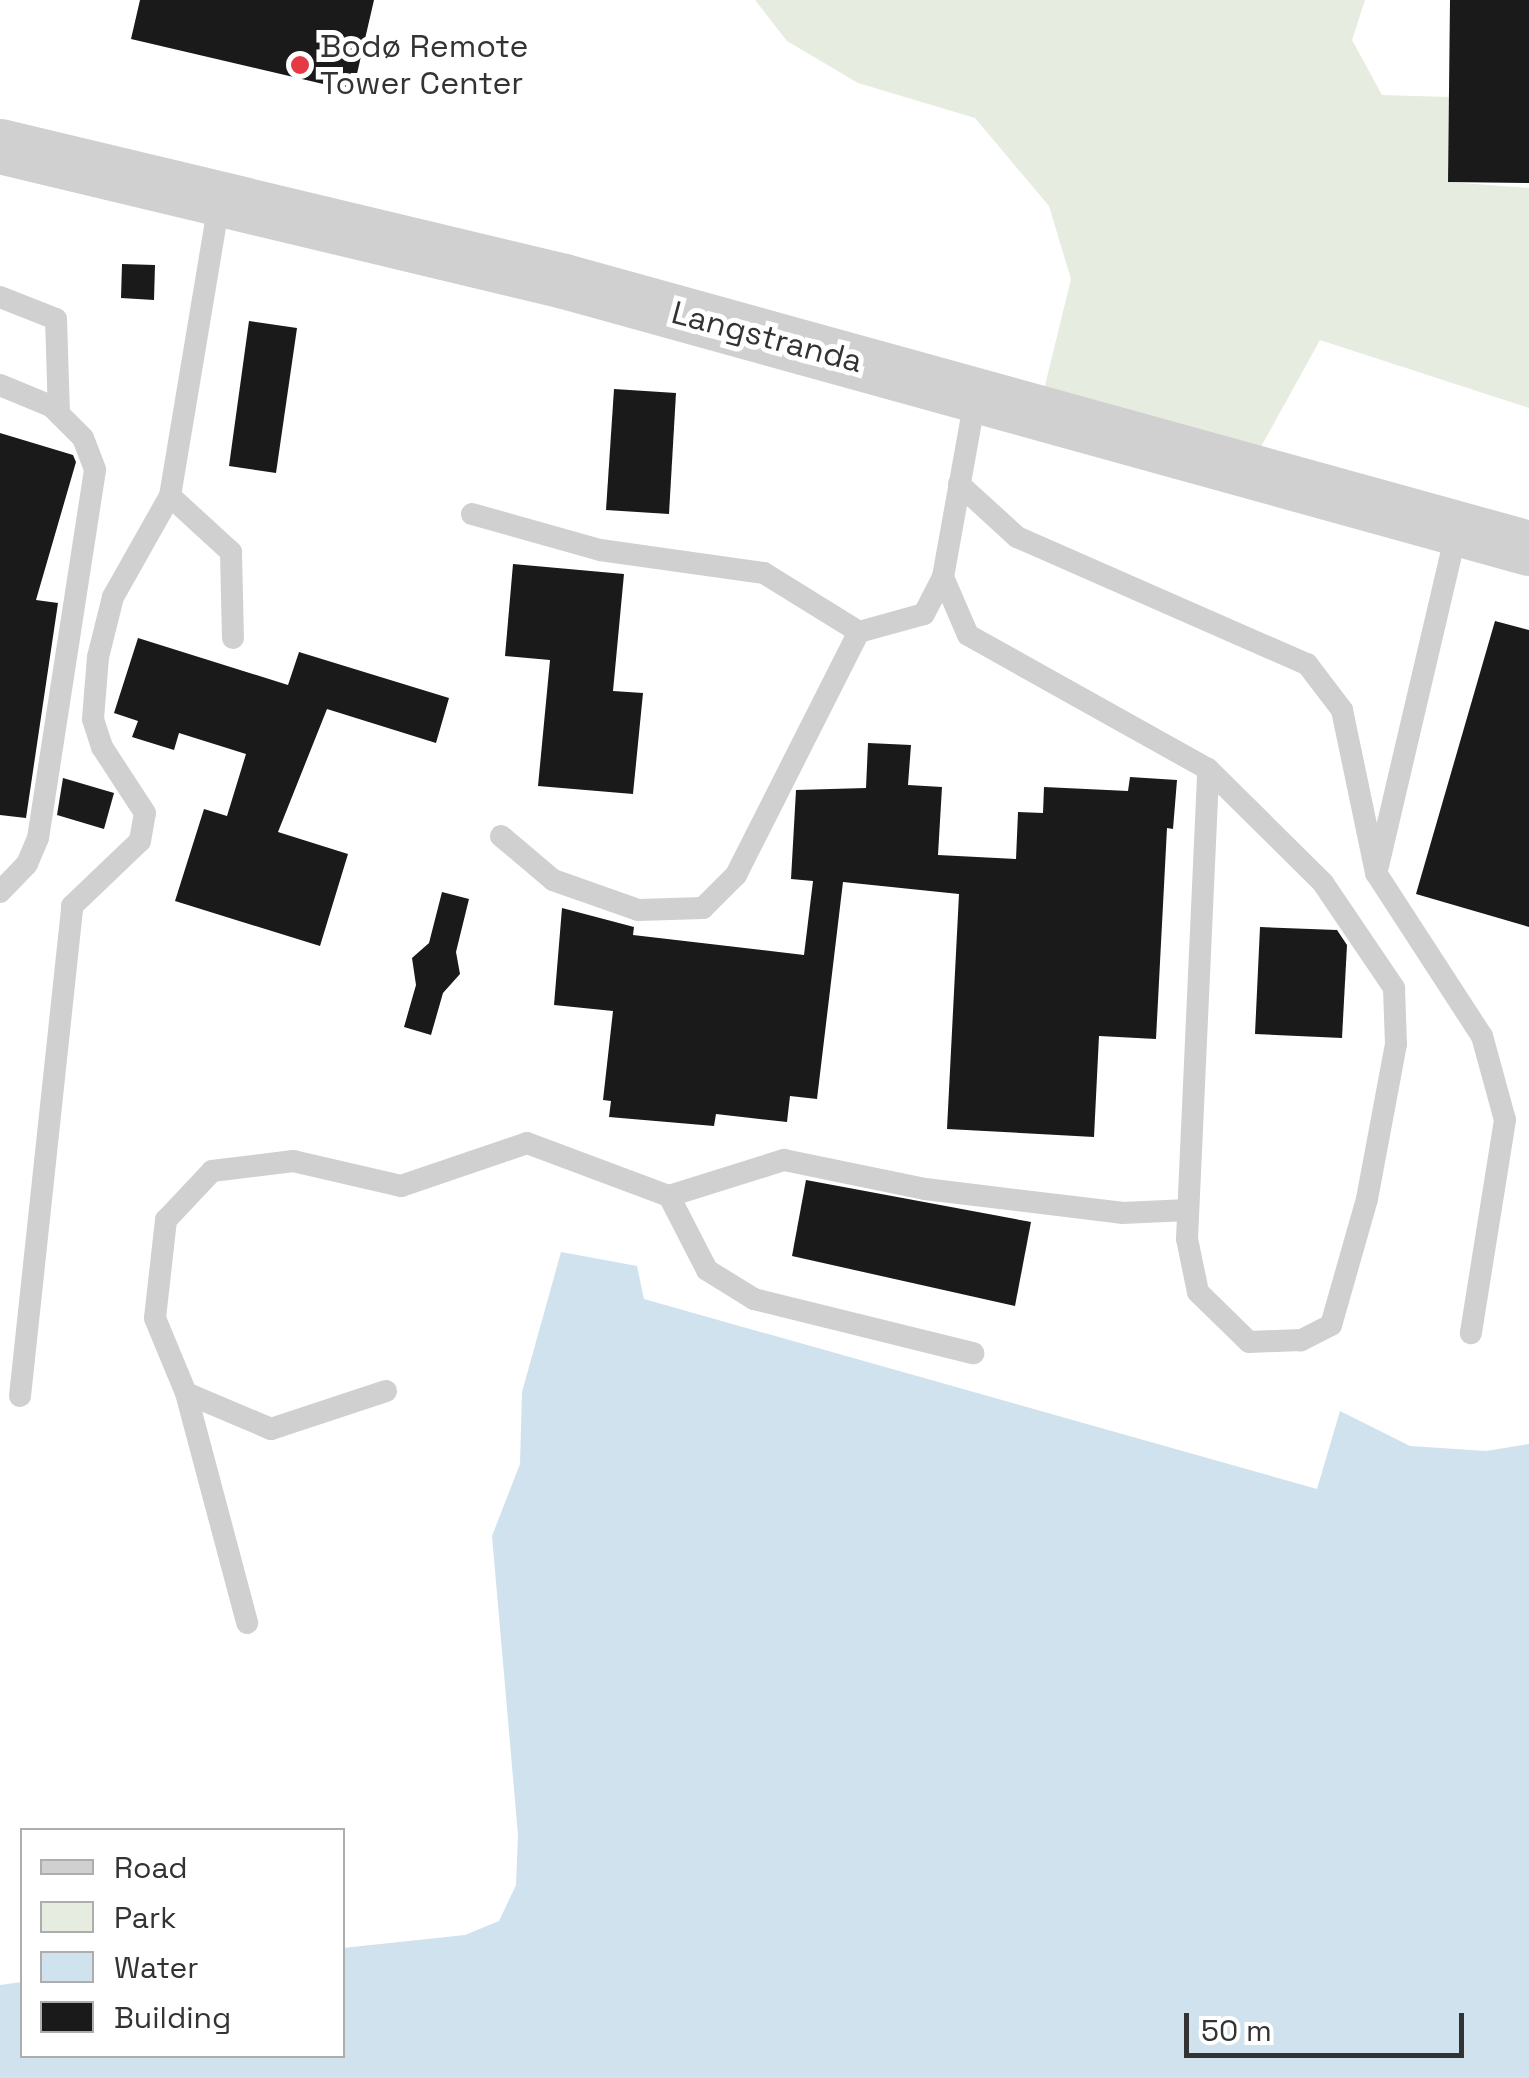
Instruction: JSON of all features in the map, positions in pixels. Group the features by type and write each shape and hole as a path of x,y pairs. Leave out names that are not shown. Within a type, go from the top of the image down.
{"street":[{"name":"Langstranda","path":"0,146 220,198 976,394 1529,548"}],"lane":[{"path":"20,1396 72,906 140,841 145,813 102,747 93,719 98,657 114,597 170,496 220,198"},
{"path":"0,297 56,320 59,414"},
{"path":"0,385 59,414 83,438 95,470 94,508 38,838 27,864 0,892"},
{"path":"472,514 600,550 764,573 858,632 924,614 944,577 976,394"},
{"path":"959,484 1017,537 1307,664 1342,710 1376,874 1482,1036 1505,1120 1471,1333"},
{"path":"170,496 232,552 233,638"},
{"path":"1376,874 1456,529"},
{"path":"944,577 968,635 1208,769 1323,884 1394,988 1396,1044 1368,1199 1331,1325 1301,1340 1249,1342 1198,1292 1188,1210 1208,769"},
{"path":"500,836 553,880 638,910 703,908 736,875 858,632"},
{"path":"247,1623 186,1394 155,1318 166,1220 212,1171 294,1161 402,1186 527,1143 669,1196 784,1160 964,1194 1122,1213 1188,1210"},
{"path":"669,1196 707,1270 754,1299 973,1353"},
{"path":"186,1394 271,1430 386,1391"}],"green space":[{"path":"755,0 1365,0 1352,40 1382,95 1449,97 1448,182 1529,188 1529,408 1320,340 1247,472 1039,410 1071,279 1049,206 975,118 858,83 787,41"}],"water":[{"path":"561,1252 637,1266 644,1299 1317,1489 1340,1411 1410,1446 1486,1451 1529,1444 1529,2078 0,2078 0,1985 20,1982 20,2058 345,2058 345,1948 465,1935 499,1921 516,1885 518,1835 492,1536 520,1464 522,1392"}],"building":[{"name":"Bodø Remote Tower Center","path":"140,0 374,0 353,91 131,39"},
{"path":"1450,0 1529,0 1529,183 1448,182"},
{"path":"122,264 155,265 154,300 121,298"},
{"path":"249,321 297,328 276,473 229,466"},
{"path":"614,389 676,393 669,514 606,510"},
{"path":"0,433 73,455 76,462 36,600 58,603 26,818 0,815"},
{"path":"513,564 624,574 613,691 643,693 633,794 538,786 550,660 505,656"},
{"path":"1495,621 1529,630 1529,927 1416,894"},
{"path":"138,638 288,685 299,652 449,698 436,743 327,709 278,832 348,854 320,946 175,901 204,809 227,816 246,754 179,733 174,750 132,737 138,721 114,713"},
{"path":"868,743 911,745 908,785 942,787 938,855 1016,859 1018,812 1043,813 1044,787 1128,791 1130,777 1177,780 1173,829 1167,828 1156,1039 1099,1036 1094,1137 947,1129 959,894 843,882 817,1099 790,1096 787,1122 716,1114 714,1126 609,1117 611,1101 603,1100 613,1011 554,1005 562,908 634,927 633,935 804,955 813,881 791,879 796,790 866,788"},
{"path":"63,778 114,793 104,829 57,815"},
{"path":"442,892 469,899 456,952 460,974 443,993 431,1035 404,1027 416,985 412,958 429,943"},
{"path":"1260,927 1337,930 1347,945 1342,1038 1255,1034"},
{"path":"806,1180 1031,1222 1015,1306 792,1256"}],"place":[{"name":"Bodø Remote Tower Center","path":"300,65"}]}
